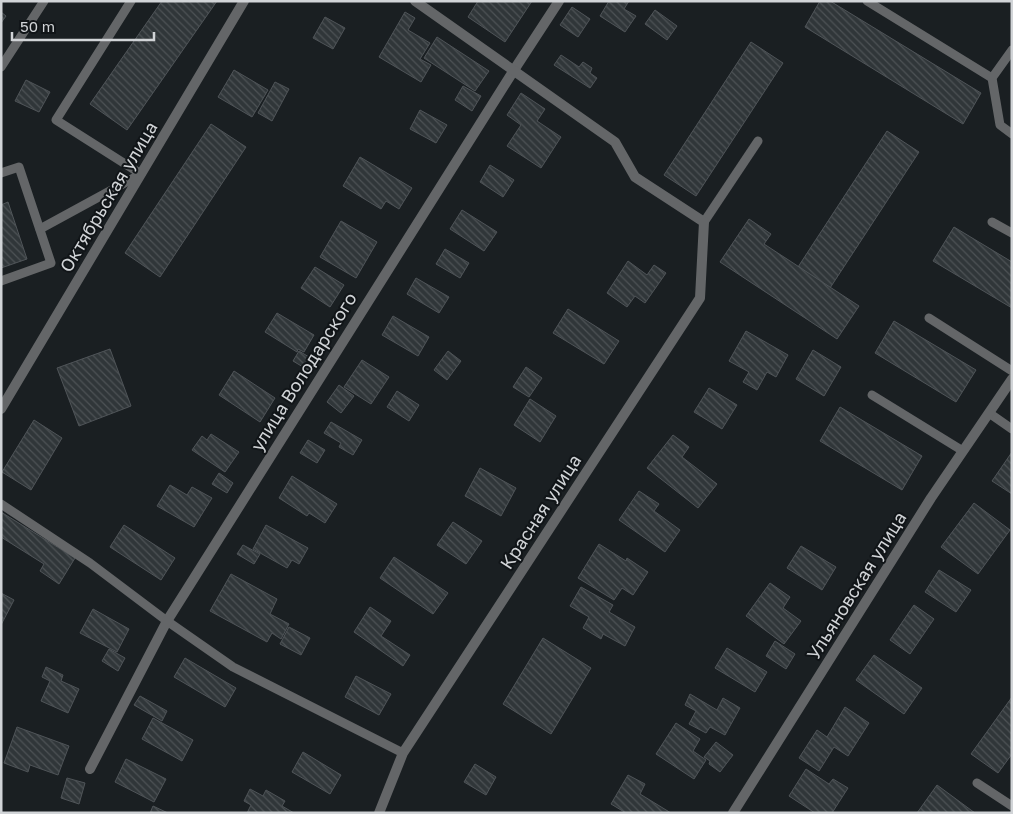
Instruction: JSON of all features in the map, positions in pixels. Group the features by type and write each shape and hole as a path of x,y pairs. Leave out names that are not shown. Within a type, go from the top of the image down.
{"street":[{"name":"Октябрьская улица","path":"1,409 244,1"},
{"path":"416,1 615,142 635,177 704,222"},
{"name":"улица Володарского","path":"90,769 167,621 514,70 560,1"},
{"name":"Красная улица","path":"379,813 403,753 700,298 704,222"},
{"name":"Ульяновская улица","path":"733,813 931,498 1012,378"}],"lane":[{"path":"1,67 44,1"},
{"path":"40,229 141,174 56,120 131,1"},
{"path":"867,1 992,78"},
{"path":"1012,50 992,78 1000,125 1012,134"},
{"path":"704,222 758,141"},
{"path":"1,174 19,166 51,263 1,281"},
{"path":"992,222 1012,233"},
{"path":"929,318 1012,371"},
{"path":"872,395 963,451"},
{"path":"989,413 1012,429"},
{"path":"1,504 90,563 167,621 233,667 403,753"},
{"path":"977,783 1012,806"}],"building":[{"path":"162,1 217,1 127,130 90,104"},
{"path":"478,1 532,1 505,42 468,17"},
{"path":"609,1 629,1 624,9 636,16 625,32 600,16"},
{"path":"820,1 830,1 981,93 963,124 805,27"},
{"path":"572,7 590,19 578,37 560,25"},
{"path":"655,10 677,26 667,40 645,24"},
{"path":"1,12 6,16 1,23"},
{"path":"405,12 415,18 408,30 430,43 420,59 431,65 421,82 379,57"},
{"path":"325,17 345,28 333,49 313,38"},
{"path":"437,37 489,71 475,91 424,58"},
{"path":"751,42 783,63 696,196 664,175"},
{"path":"561,55 579,67 583,62 592,68 590,73 597,78 590,88 554,65"},
{"path":"234,70 268,90 252,117 218,97"},
{"path":"26,80 50,92 39,112 15,101"},
{"path":"275,82 289,89 272,121 258,113"},
{"path":"463,86 481,96 472,111 455,100"},
{"path":"521,93 545,109 537,121 561,137 541,168 507,146 521,125 507,115"},
{"path":"420,110 447,125 436,143 410,129"},
{"path":"211,124 246,147 160,277 125,253"},
{"path":"887,131 919,152 830,288 798,267"},
{"path":"360,157 412,188 399,209 386,201 381,209 343,186"},
{"path":"490,165 514,180 503,197 480,182"},
{"path":"8,202 27,259 1,268 1,205"},
{"path":"462,210 497,232 484,251 450,229"},
{"path":"749,219 771,234 764,244 859,306 837,339 720,262"},
{"path":"341,221 377,242 356,278 320,257"},
{"path":"954,227 1012,262 1012,308 933,261"},
{"path":"445,249 469,263 460,278 436,264"},
{"path":"628,261 647,275 654,265 666,273 645,303 635,296 627,307 607,293"},
{"path":"315,267 344,285 330,307 301,288"},
{"path":"416,278 449,297 439,313 407,294"},
{"path":"568,309 619,341 604,364 553,333"},
{"path":"277,313 314,335 304,352 298,349 297,352 265,332"},
{"path":"393,316 429,337 418,356 382,335"},
{"path":"894,321 976,370 956,402 875,353"},
{"path":"746,331 788,355 776,377 767,372 757,390 743,382 749,372 729,361"},
{"path":"110,349 131,406 79,426 57,368"},
{"path":"813,350 841,367 824,396 796,379"},
{"path":"299,351 314,360 308,370 293,361"},
{"path":"448,351 461,361 447,380 434,370"},
{"path":"362,360 389,377 371,404 344,387"},
{"path":"526,367 542,378 529,397 513,387"},
{"path":"234,371 275,398 260,422 219,395"},
{"path":"339,385 354,396 341,413 327,402"},
{"path":"709,388 737,405 722,429 694,412"},
{"path":"397,391 419,405 409,421 387,407"},
{"path":"530,399 556,416 540,442 514,425"},
{"path":"840,407 922,456 902,490 820,441"},
{"path":"34,420 62,438 31,490 2,472"},
{"path":"331,422 362,440 353,455 339,447 341,443 324,433"},
{"path":"211,434 239,452 225,472 192,450 202,436 207,440"},
{"path":"673,435 689,447 682,457 717,484 698,508 647,468"},
{"path":"308,440 325,450 317,463 300,453"},
{"path":"1012,452 1012,494 992,481"},
{"path":"480,468 516,488 501,516 465,496"},
{"path":"219,473 233,483 227,493 212,484"},
{"path":"292,476 337,504 325,523 309,513 307,516 279,498"},
{"path":"170,485 187,495 192,487 212,498 194,527 157,506"},
{"path":"639,491 659,504 654,511 680,530 665,552 619,520"},
{"path":"974,503 1010,530 978,574 941,547"},
{"path":"1,512 75,558 59,584 40,571 44,564 1,537"},
{"path":"453,522 482,541 466,564 437,545"},
{"path":"124,525 175,558 161,580 110,547"},
{"path":"266,525 308,548 299,564 292,560 287,568 253,549"},
{"path":"599,544 626,561 627,558 648,572 633,595 622,588 614,600 578,578"},
{"path":"243,545 260,554 254,564 237,554"},
{"path":"801,546 836,567 822,590 787,568"},
{"path":"394,557 448,593 433,614 380,578"},
{"path":"939,570 971,590 956,612 925,592"},
{"path":"231,574 277,599 270,614 289,624 281,639 272,633 267,642 210,611"},
{"path":"770,583 790,597 783,608 801,621 784,644 746,616"},
{"path":"581,587 613,605 609,612 635,627 625,646 603,634 601,639 583,628 589,617 570,606"},
{"path":"1,593 14,600 1,625"},
{"path":"914,605 934,619 910,654 890,640"},
{"path":"370,607 391,621 381,636 410,655 403,666 354,632"},
{"path":"93,609 129,629 117,652 80,633"},
{"path":"289,627 310,638 301,655 280,644"},
{"path":"543,638 591,668 551,734 503,704"},
{"path":"775,641 795,654 786,669 766,656"},
{"path":"727,648 767,672 755,692 715,668"},
{"path":"109,649 125,658 118,671 102,661"},
{"path":"874,655 922,688 904,714 856,680"},
{"path":"185,658 236,688 225,707 174,677"},
{"path":"46,667 63,675 61,681 79,689 68,713 41,701 50,681 42,677"},
{"path":"356,676 391,694 379,715 345,697"},
{"path":"690,694 717,710 723,698 740,708 725,735 710,727 706,733 689,724 696,711 685,705"},
{"path":"140,696 167,711 162,721 134,705"},
{"path":"1012,697 1012,754 998,773 971,754"},
{"path":"845,707 869,723 848,756 834,747 819,771 799,758 817,730 827,737"},
{"path":"153,718 193,740 182,761 142,739"},
{"path":"676,723 700,739 693,751 706,760 694,779 656,754"},
{"path":"17,727 69,746 58,775 30,765 28,772 4,763"},
{"path":"716,742 733,755 720,772 709,764 710,761 704,757"},
{"path":"303,752 341,775 330,794 292,772"},
{"path":"126,759 166,779 154,802 115,782"},
{"path":"475,764 496,777 486,795 464,782"},
{"path":"806,769 829,784 833,779 848,788 832,813 815,813 789,796"},
{"path":"628,775 645,784 640,794 671,813 626,813 611,804"},
{"path":"67,778 85,783 79,804 61,798"},
{"path":"937,785 975,813 917,813"},
{"path":"250,789 263,796 266,790 285,801 282,806 294,813 247,813 251,805 244,801"},
{"path":"153,806 168,813 150,813"}]}
